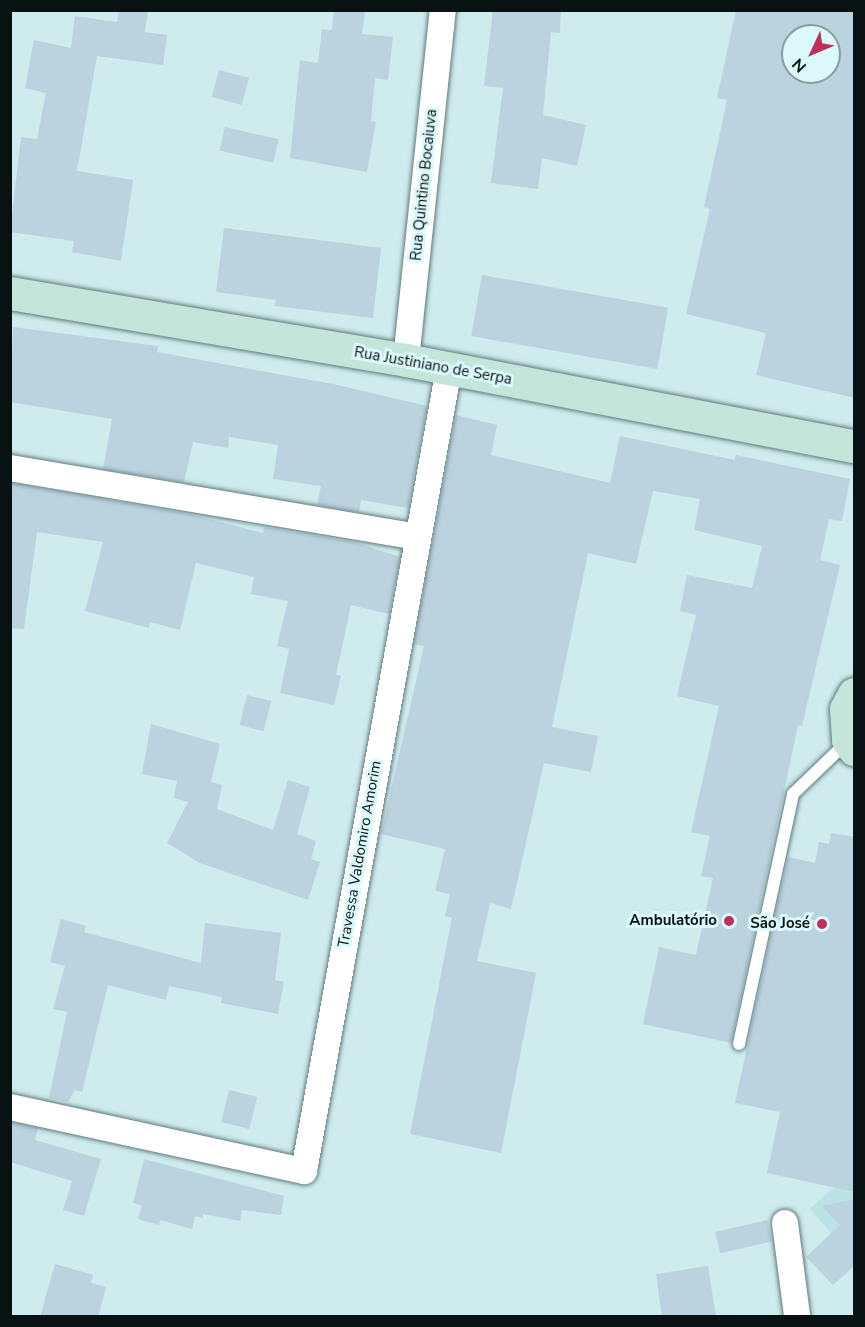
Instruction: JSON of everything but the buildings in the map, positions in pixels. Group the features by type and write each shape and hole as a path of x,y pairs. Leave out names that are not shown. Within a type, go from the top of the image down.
{"main road":[{"name":"Rua Justiniano de Serpa","path":"10,293 406,360 855,446"},
{"path":"851,744 846,709 855,694"}],"street":[{"name":"Rua Quintino Bocaiuva","path":"406,360 443,10"},
{"name":"Travessa Valdomiro Amorim","path":"10,1107 304,1171 416,537 449,368"},
{"path":"10,468 416,537"},
{"path":"784,1223 797,1317"}],"lane":[{"path":"739,1044 794,794 851,744"}],"shaded area":[{"path":"854,1169 854,1260 810,1209"}],"place":[{"name":"Ambulatório","path":"729,921"},
{"name":"São José","path":"822,924"}]}
